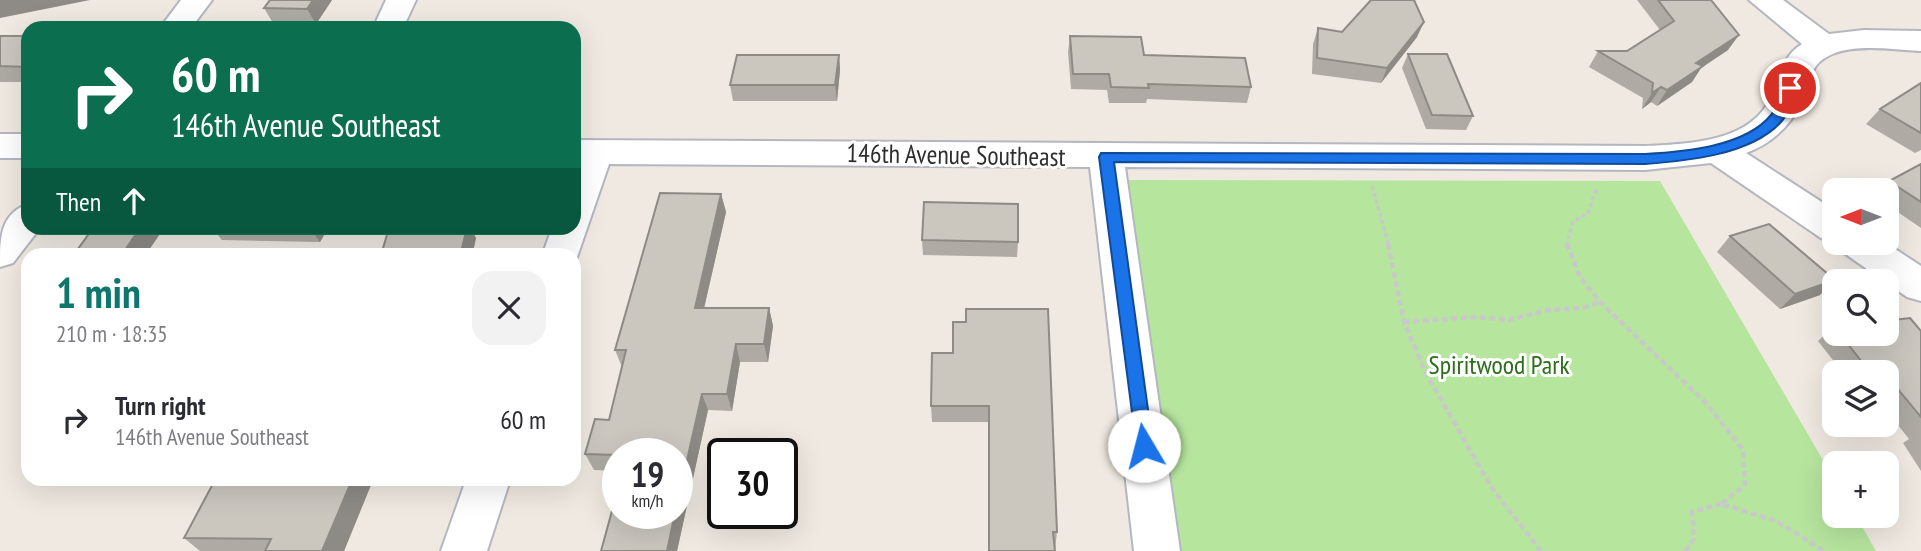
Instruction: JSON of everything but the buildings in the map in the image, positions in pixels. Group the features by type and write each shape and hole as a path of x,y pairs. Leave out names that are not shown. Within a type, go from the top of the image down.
{"street":[{"path":"180,21 197,0"},
{"path":"391,21 401,0"},
{"path":"1764,0 1824,46 1847,41 1921,41"},
{"name":"146th Avenue Southeast","path":"584,152 1603,159 1689,156 1748,139 1775,120 1786,103 1799,63 1824,46"},
{"path":"0,146 21,146"},
{"path":"1715,149 1822,220"},
{"path":"581,171 584,152"},
{"path":"1106,157 1157,551"},
{"path":"0,253 21,226"},
{"path":"1876,256 1921,286"},
{"path":"464,551 486,486"}],"path":[{"path":"1359,158 1379,207 1404,322 1425,371 1491,487 1541,551"},
{"path":"1603,159 1608,167 1597,186 1594,202 1588,213 1573,222 1566,247 1580,277 1600,302 1706,402 1743,450 1745,485 1720,504 1692,512 1694,539 1685,551"},
{"path":"1404,322 1477,317 1508,320 1548,310 1583,308 1600,302"},
{"path":"1720,504 1776,522 1824,551"}],"green space":[{"name":"Spiritwood Park","path":"1123,180 1660,181 1822,458 1822,528 1863,528 1876,551 1169,551"}],"route":[{"path":"1144,446 1106,157 1645,159 1689,156 1748,139 1775,120 1786,103 1790,88"}]}
